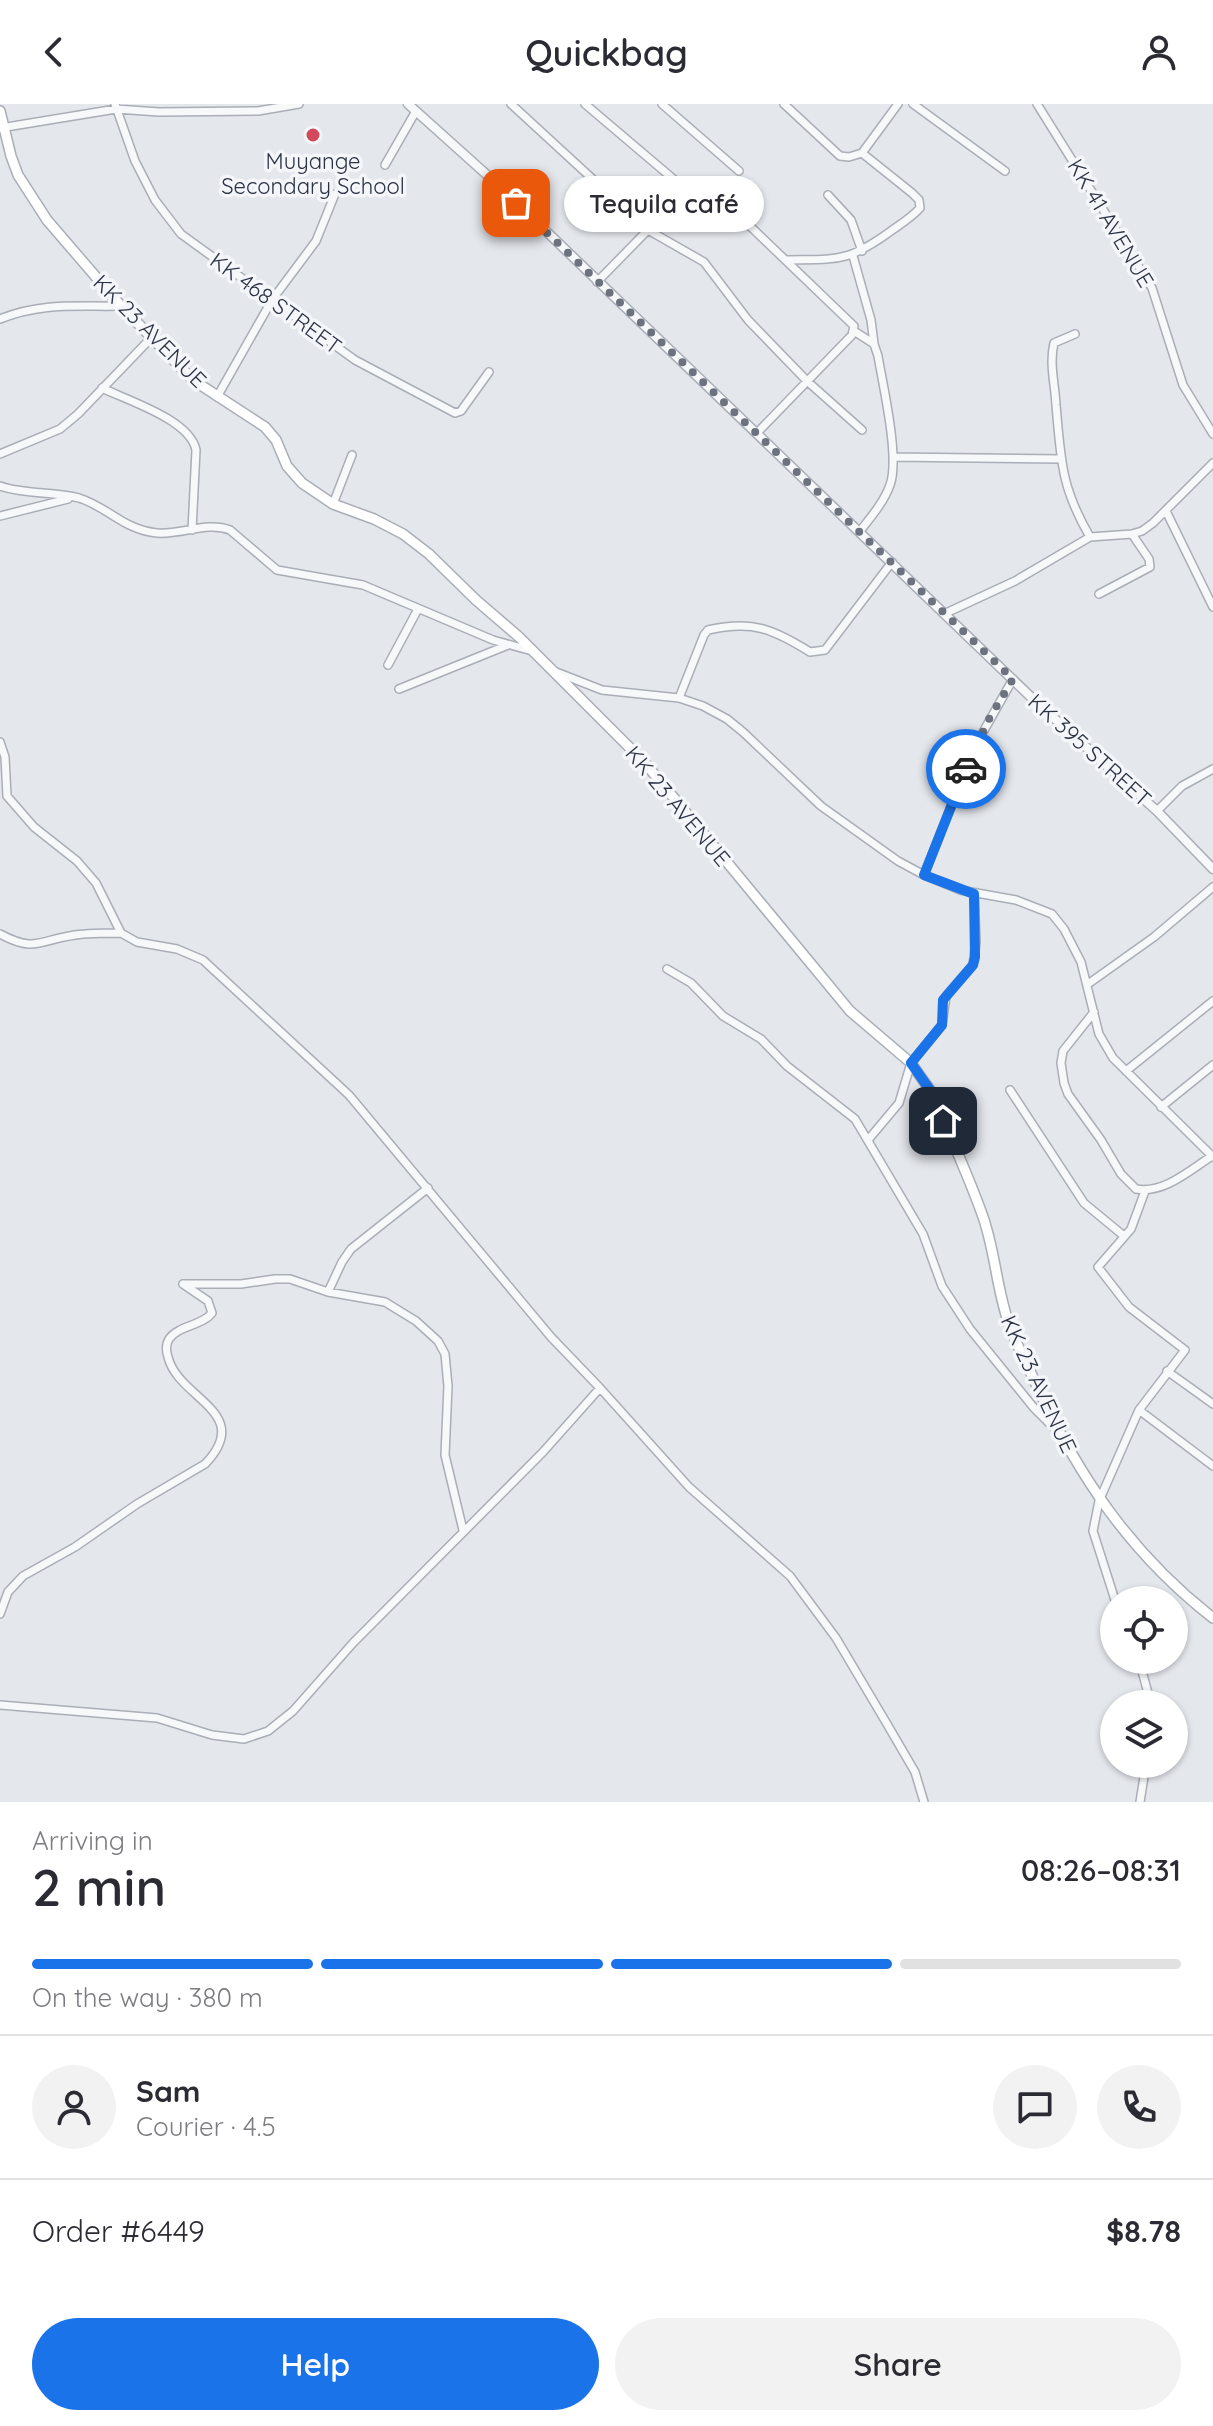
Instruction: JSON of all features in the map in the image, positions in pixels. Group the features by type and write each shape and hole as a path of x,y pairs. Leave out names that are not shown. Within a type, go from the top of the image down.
{"main road":[{"name":"KK 23 AVENUE","path":"0,111 2,129 18,175 47,220 121,306 193,380 265,427 276,440 287,466 302,483 333,504 403,534 429,554 552,670 664,784 850,1011 911,1063 930,1090 972,1185 992,1242 1009,1323 1061,1436 1099,1501 1160,1572 1213,1618"}],"street":[{"path":"2,129 116,107 159,112 299,104"},
{"path":"511,104 648,230 704,262 748,320 807,381 862,430"},
{"path":"585,104 684,188 733,214 786,260 854,326 854,331 874,344"},
{"path":"662,104 739,171"},
{"path":"784,104 840,156 849,157 862,153 898,104"},
{"path":"913,104 1005,171"},
{"name":"KK 41 AVENUE","path":"1037,104 1152,288 1183,385 1213,434"},
{"name":"KK 468 STREET","path":"116,107 135,161 155,200 181,234 355,360 455,413 461,411 489,372"},
{"path":"385,165 412,107"},
{"name":"KK 395 STREET","path":"412,107 496,183 1013,679 1157,811 1213,868"},
{"path":"786,260 828,260 853,256 920,208 919,200 912,193 862,153"},
{"path":"597,282 683,194 684,188"},
{"path":"217,397 272,300 316,241 335,194"},
{"path":"828,195 851,220 862,251"},
{"path":"853,256 871,320 893,457 892,481 860,531"},
{"path":"0,319 26,309 43,307 121,306"},
{"path":"757,433 854,331"},
{"path":"1075,334 1054,343 1057,437 1069,497 1090,537"},
{"path":"0,454 60,429 152,337"},
{"path":"102,388 172,422 194,441 192,530"},
{"path":"333,504 352,455"},
{"path":"893,457 1061,459"},
{"path":"946,613 1015,581 1090,537 1142,531 1213,463"},
{"path":"0,486 34,494 75,497 137,529 157,533 222,527 230,530 277,570 363,585 509,645 532,651"},
{"path":"0,516 75,497"},
{"path":"1166,511 1213,607"},
{"path":"1099,594 1150,567 1149,559 1132,534"},
{"path":"679,698 708,630 750,626 768,628 810,652 818,653 825,650 892,562"},
{"path":"388,665 418,609"},
{"path":"399,689 509,645"},
{"path":"552,670 602,690 679,698 703,706 727,719 821,806 898,861 924,875 974,894 1016,900 1052,914 1064,929 1081,962 1104,1046 1212,1156 1175,1180 1145,1191 1136,1189 1121,1174 1068,1094 1061,1063 1063,1051 1094,1012"},
{"path":"924,875 974,748 1013,679"},
{"path":"0,742 5,757 7,796 34,827 77,861 96,883 121,933"},
{"path":"1157,811 1182,786 1213,769"},
{"path":"1088,984 1154,937 1213,887"},
{"path":"868,1140 899,1103 911,1063 942,1025 946,996 973,965 976,942 974,894"},
{"path":"0,934 30,945 71,936 121,933 137,942 177,949 203,960 349,1095 551,1337 689,1487 790,1576 836,1638 915,1772 924,1802"},
{"path":"667,969 691,983 723,1016 761,1039 787,1066 855,1119 917,1224 942,1286 970,1329 1034,1408 1061,1436"},
{"path":"1126,1071 1213,1001"},
{"path":"1161,1107 1213,1065"},
{"path":"1010,1090 1084,1203 1124,1236"},
{"path":"328,1292 351,1249 428,1188"},
{"path":"1111,1586 1093,1531 1099,1501 1139,1410 1185,1350 1129,1307 1098,1267 1131,1229 1145,1191"},
{"path":"0,1614 8,1592 23,1576 75,1547 137,1504 205,1464 213,1455 221,1439 221,1425 215,1411 181,1379 169,1362 166,1349 168,1340 176,1333 208,1318 212,1313 208,1301 183,1284 241,1284 290,1279 328,1292 385,1302 416,1321 438,1341 445,1354 448,1386 445,1455 463,1530"},
{"path":"1167,1371 1213,1404"},
{"path":"0,1705 157,1718 212,1735 244,1739 268,1731 293,1711 353,1643 543,1452 600,1388"},
{"path":"1139,1410 1213,1466"},
{"path":"1140,1802 1144,1778"}],"way so far":[{"path":"516,203 1013,679 989,719 966,769"}],"place":[{"name":"Muyange Secondary School","path":"313,135"},
{"name":"Tequila café","path":"516,203"}],"route":[{"path":"943,1121 930,1090 911,1063 942,1025 943,1000 973,965 975,957 974,894 924,875 966,769"}]}
